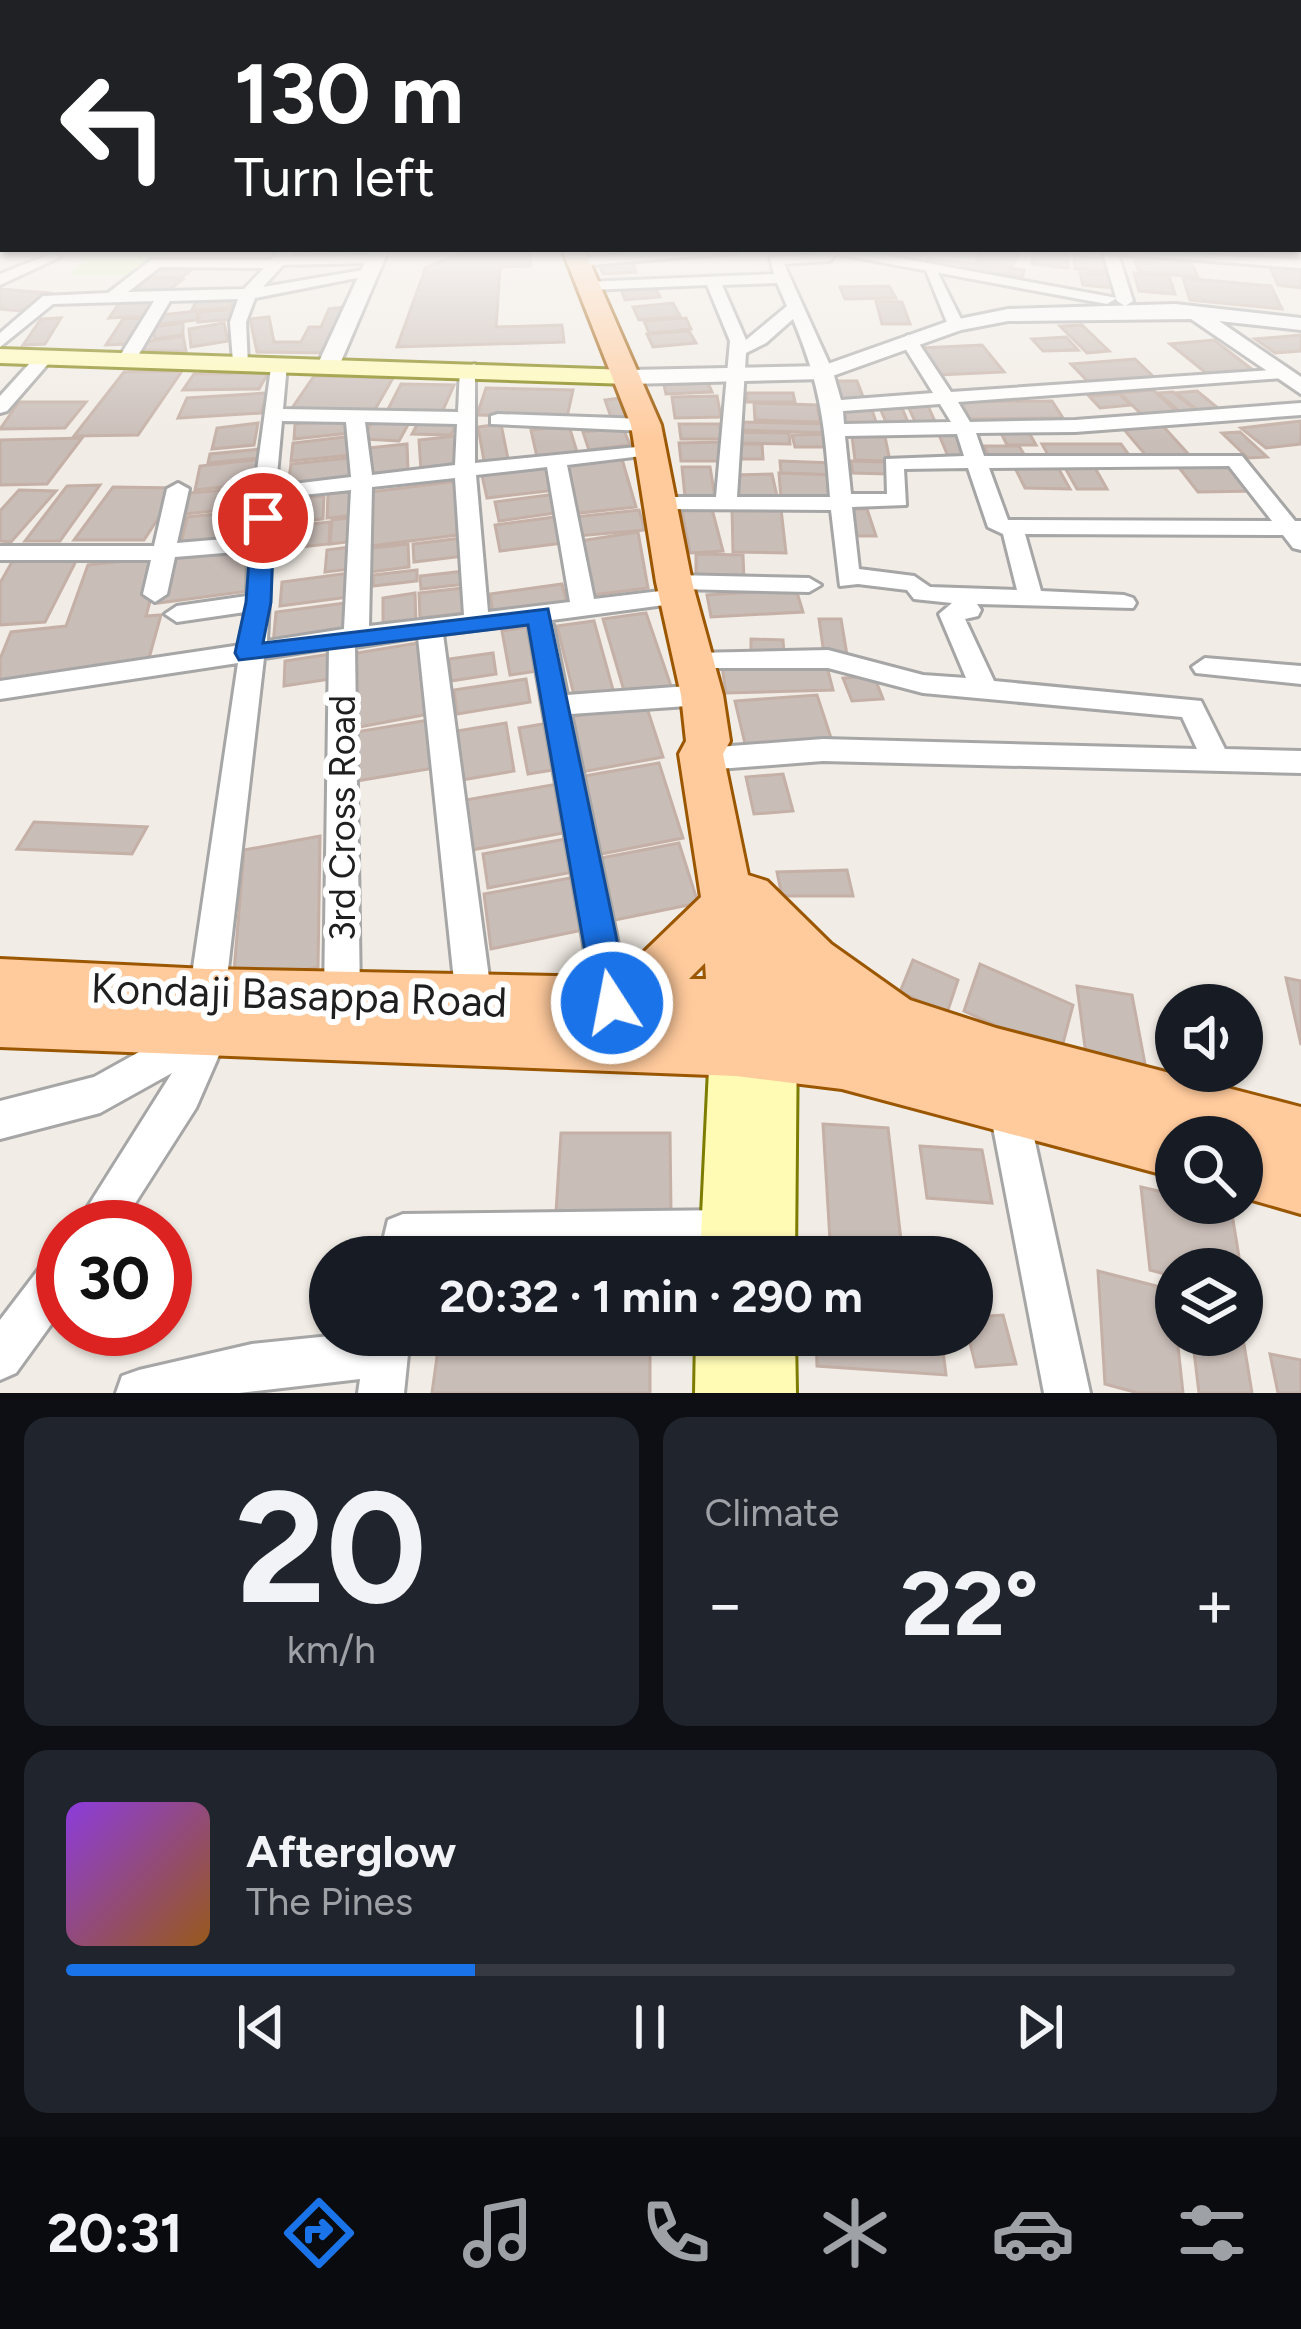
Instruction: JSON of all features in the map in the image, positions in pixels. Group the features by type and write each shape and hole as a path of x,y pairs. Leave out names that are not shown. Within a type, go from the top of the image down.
{"main road":[{"path":"602,313 648,437 739,900 754,1029 743,1236"},
{"path":"0,356 328,366 625,367"},
{"path":"612,1003 663,969 739,900"},
{"path":"739,900 892,1021"},
{"name":"Kondaji Basappa Road","path":"0,984 209,1012 754,1029 892,1021 996,1055 1301,1138"},
{"name":"Kondaji Basappa Road","path":"0,1020 209,1012 342,998 612,1003 754,1029 842,1061 1155,1142"},
{"path":"1263,1172 1301,1182"},
{"path":"726,1356 726,1393"},
{"path":"765,1356 765,1393"}],"street":[{"path":"0,343 33,313"},
{"path":"128,359 155,313"},
{"path":"241,313 242,362"},
{"path":"328,366 352,313"},
{"path":"726,313 738,341 726,500"},
{"path":"737,351 760,339 789,313"},
{"path":"799,313 824,372 832,406 848,578 914,583 923,594 1124,603"},
{"path":"950,313 956,325"},
{"path":"625,367 733,376 824,372 908,340 1008,314 1193,313"},
{"path":"1194,313 1301,325"},
{"path":"1194,313 1301,387"},
{"path":"908,340 964,427 999,527 1298,533"},
{"path":"0,407 45,357"},
{"path":"113,1200 182,1094 209,1012 248,653 259,602 259,543 278,364"},
{"path":"469,368 465,469 477,623"},
{"path":"832,406 1282,374"},
{"path":"835,430 1075,426 1301,410"},
{"path":"276,415 465,418"},
{"name":"3rd Cross Road","path":"342,998 349,638 362,482 355,417"},
{"path":"498,420 648,437"},
{"path":"660,503 898,500 889,429"},
{"path":"266,493 556,459 648,437"},
{"path":"556,459 584,608"},
{"path":"892,463 1235,460 1298,533"},
{"path":"155,594 178,489"},
{"path":"1012,527 1031,598"},
{"path":"0,554 165,551 259,543"},
{"path":"0,690 539,615 676,590 809,584"},
{"path":"958,594 969,610 951,614 985,691"},
{"path":"177,614 259,602"},
{"path":"539,615 612,1003"},
{"path":"430,629 474,1000"},
{"path":"705,714 828,659 923,684 1191,708 1215,757"},
{"path":"1205,667 1301,675"},
{"path":"556,705 705,714 823,750 1301,762"},
{"path":"0,1120 100,1094 209,1012"},
{"path":"1007,1101 1067,1393"},
{"path":"403,1236 451,1236"},
{"path":"0,1357 36,1309"},
{"path":"139,1393 252,1367 386,1360"}],"building":[{"path":"112,313 148,313 146,316 109,318"},
{"path":"197,313 197,320 159,324 160,315"},
{"path":"200,313 235,313 234,319 198,322"},
{"path":"327,313 343,313 330,353 257,352 250,319 269,317 274,342 301,342 309,327 321,327"},
{"path":"409,313 497,313 496,327 562,325 564,342 397,347"},
{"path":"636,313 680,316 639,320"},
{"path":"879,313 906,313 910,324 882,324"},
{"path":"61,318 45,344 23,345 41,319"},
{"path":"148,318 131,344 106,345 123,319"},
{"path":"686,318 691,329 649,333 644,321"},
{"path":"183,323 183,335 154,339 154,327"},
{"path":"224,323 228,341 191,347 189,329"},
{"path":"1082,325 1109,351 1087,353 1060,326"},
{"path":"689,331 696,343 653,347 647,334"},
{"path":"1301,335 1301,351 1275,353 1255,339"},
{"path":"183,336 186,351 139,350 144,342"},
{"path":"1066,337 1078,350 1043,351 1032,339"},
{"path":"1214,340 1257,373 1211,377 1170,344"},
{"path":"982,345 1004,372 938,375 918,348"},
{"path":"1135,359 1159,382 1093,387 1071,364"},
{"path":"182,371 138,435 74,436 124,372"},
{"path":"268,373 259,389 183,390 194,374"},
{"path":"314,376 393,378 373,413 290,411"},
{"path":"833,381 857,381 865,402 840,402"},
{"path":"708,383 712,392 666,394 664,385"},
{"path":"401,384 454,385 440,417 385,415"},
{"path":"486,388 573,390 567,417 477,415"},
{"path":"1153,390 1177,412 1142,415 1120,393"},
{"path":"1197,391 1218,408 1197,410 1176,393"},
{"path":"1173,392 1196,410 1180,412 1158,393"},
{"path":"267,393 261,413 178,418 187,398"},
{"path":"746,393 793,393 795,402 747,402"},
{"path":"1119,394 1131,405 1100,408 1089,396"},
{"path":"717,396 721,417 675,418 672,397"},
{"path":"621,398 628,419 612,420 605,400"},
{"path":"1052,401 1063,418 969,419 960,402"},
{"path":"19,402 86,402 65,428 0,429"},
{"path":"754,403 817,405 820,422 755,420"},
{"path":"908,406 928,406 937,426 917,426"},
{"path":"880,408 902,408 910,427 888,427"},
{"path":"841,410 872,410 878,428 847,428"},
{"path":"351,418 351,433 294,439 295,424"},
{"path":"374,419 410,421 399,441 362,439"},
{"path":"419,421 457,423 451,435 412,434"},
{"path":"1301,421 1301,444 1266,448 1241,428"},
{"path":"738,422 828,424 829,433 738,430"},
{"path":"258,423 254,445 212,449 217,428"},
{"path":"501,424 508,459 484,461 478,427"},
{"path":"679,424 719,424 722,439 681,439"},
{"path":"1162,425 1191,457 1149,459 1121,426"},
{"path":"569,426 577,452 537,457 531,430"},
{"path":"623,428 630,445 589,450 583,432"},
{"path":"999,429 1027,429 1036,445 1007,445"},
{"path":"937,430 958,430 972,461 950,461"},
{"path":"740,432 789,433 790,444 740,443"},
{"path":"1240,432 1267,457 1248,458 1222,433"},
{"path":"830,434 834,447 795,447 792,435"},
{"path":"353,436 352,455 291,461 293,443"},
{"path":"455,436 459,466 421,470 419,440"},
{"path":"852,436 885,437 890,461 855,460"},
{"path":"82,438 47,484 0,485 0,440"},
{"path":"721,442 724,461 681,461 679,443"},
{"path":"407,444 408,470 368,474 368,448"},
{"path":"737,444 762,444 763,459 737,459"},
{"path":"1042,444 1121,444 1134,462 1052,462"},
{"path":"984,446 1019,446 1028,461 991,461"},
{"path":"260,449 259,458 208,463 210,454"},
{"path":"357,457 356,478 288,485 291,464"},
{"path":"263,459 260,483 195,490 200,466"},
{"path":"622,459 636,507 570,514 560,465"},
{"path":"780,461 833,463 835,475 781,473"},
{"path":"851,461 885,462 888,474 853,473"},
{"path":"1233,464 1256,491 1198,492 1177,465"},
{"path":"1014,466 1057,466 1070,489 1025,488"},
{"path":"1064,466 1094,466 1107,489 1077,489"},
{"path":"549,467 556,490 487,498 482,475"},
{"path":"682,467 710,467 715,497 685,497"},
{"path":"779,473 835,475 839,499 781,498"},
{"path":"772,474 777,496 737,496 733,475"},
{"path":"459,481 466,534 370,546 370,492"},
{"path":"100,485 60,541 25,541 67,486"},
{"path":"113,487 178,488 144,540 74,540"},
{"path":"259,487 256,508 224,512 228,490"},
{"path":"19,490 56,491 11,542 0,541 0,511"},
{"path":"226,490 222,510 185,514 190,493"},
{"path":"357,491 356,515 327,518 328,494"},
{"path":"557,494 562,512 499,521 495,502"},
{"path":"324,496 323,519 287,523 289,500"},
{"path":"732,508 781,509 786,553 733,552"},
{"path":"712,509 723,551 690,553 682,511"},
{"path":"849,509 867,509 876,536 857,536"},
{"path":"255,510 251,536 181,544 187,517"},
{"path":"639,510 645,530 578,536 574,517"},
{"path":"356,517 355,541 330,544 332,520"},
{"path":"555,517 563,543 500,551 495,525"},
{"path":"330,522 329,544 290,548 292,526"},
{"path":"638,532 648,588 592,595 580,541"},
{"path":"462,538 464,556 414,562 413,544"},
{"path":"408,544 409,567 370,572 371,548"},
{"path":"254,547 249,591 159,603 169,558"},
{"path":"350,547 350,569 325,572 327,550"},
{"path":"696,554 743,555 744,581 696,580"},
{"path":"78,557 45,622 0,625 0,583 12,562"},
{"path":"162,557 146,616 161,615 148,662 0,681 0,659 11,632 66,626 88,565"},
{"path":"417,570 417,581 373,586 373,575"},
{"path":"465,571 466,584 421,589 420,576"},
{"path":"350,573 349,597 280,606 282,582"},
{"path":"562,584 567,603 493,614 490,594"},
{"path":"463,588 465,613 420,618 419,593"},
{"path":"796,589 803,612 711,617 707,595"},
{"path":"415,593 416,624 383,628 383,598"},
{"path":"353,602 353,634 273,645 276,612"},
{"path":"646,613 671,686 625,694 603,619"},
{"path":"819,619 841,619 847,655 824,654"},
{"path":"594,621 615,697 576,703 557,626"},
{"path":"527,627 537,671 510,675 502,631"},
{"path":"751,639 783,640 784,654 751,653"},
{"path":"424,642 434,713 349,729 345,655"},
{"path":"337,653 337,678 284,686 285,661"},
{"path":"493,653 496,674 451,681 449,659"},
{"path":"826,663 833,690 726,693 722,666"},
{"path":"874,676 883,699 852,701 843,678"},
{"path":"526,679 530,702 457,714 454,690"},
{"path":"817,695 832,741 746,748 735,701"},
{"path":"646,705 663,757 576,773 563,718"},
{"path":"435,719 440,767 351,782 350,733"},
{"path":"506,723 514,771 462,780 457,731"},
{"path":"549,723 559,769 528,774 519,728"},
{"path":"659,763 683,838 591,856 573,778"},
{"path":"783,774 793,811 754,814 746,777"},
{"path":"558,784 568,832 472,850 466,800"},
{"path":"34,822 147,827 132,854 17,849"},
{"path":"320,836 318,967 233,984 244,850"},
{"path":"576,837 583,870 488,888 483,854"},
{"path":"679,843 698,903 605,922 591,860"},
{"path":"847,870 853,896 782,896 777,872"},
{"path":"581,876 592,928 491,949 484,894"},
{"path":"913,960 958,980 947,1013 900,992"},
{"path":"980,964 1073,1005 1060,1055 964,1011"},
{"path":"1286,978 1301,981 1301,1045"},
{"path":"1077,986 1132,995 1145,1064 1086,1055"},
{"path":"823,1124 888,1128 901,1236 830,1236"},
{"path":"561,1133 670,1133 671,1213 556,1213"},
{"path":"920,1146 982,1150 992,1203 927,1198"},
{"path":"1141,1187 1155,1190 1155,1224 1234,1224 1238,1248 1155,1248 1155,1271 1150,1270"},
{"path":"1098,1271 1155,1286 1155,1356 1179,1356 1183,1393 1138,1393 1105,1384"},
{"path":"1003,1315 1016,1364 976,1367 973,1356 993,1356 993,1316"},
{"path":"1270,1354 1301,1360 1301,1393 1278,1393"},
{"path":"437,1356 650,1356 650,1393 432,1393"},
{"path":"817,1356 944,1356 946,1375 817,1366"},
{"path":"1195,1356 1246,1356 1252,1393 1199,1393"}],"route":[{"path":"263,518 259,602 248,653 539,615 612,1003"}]}
